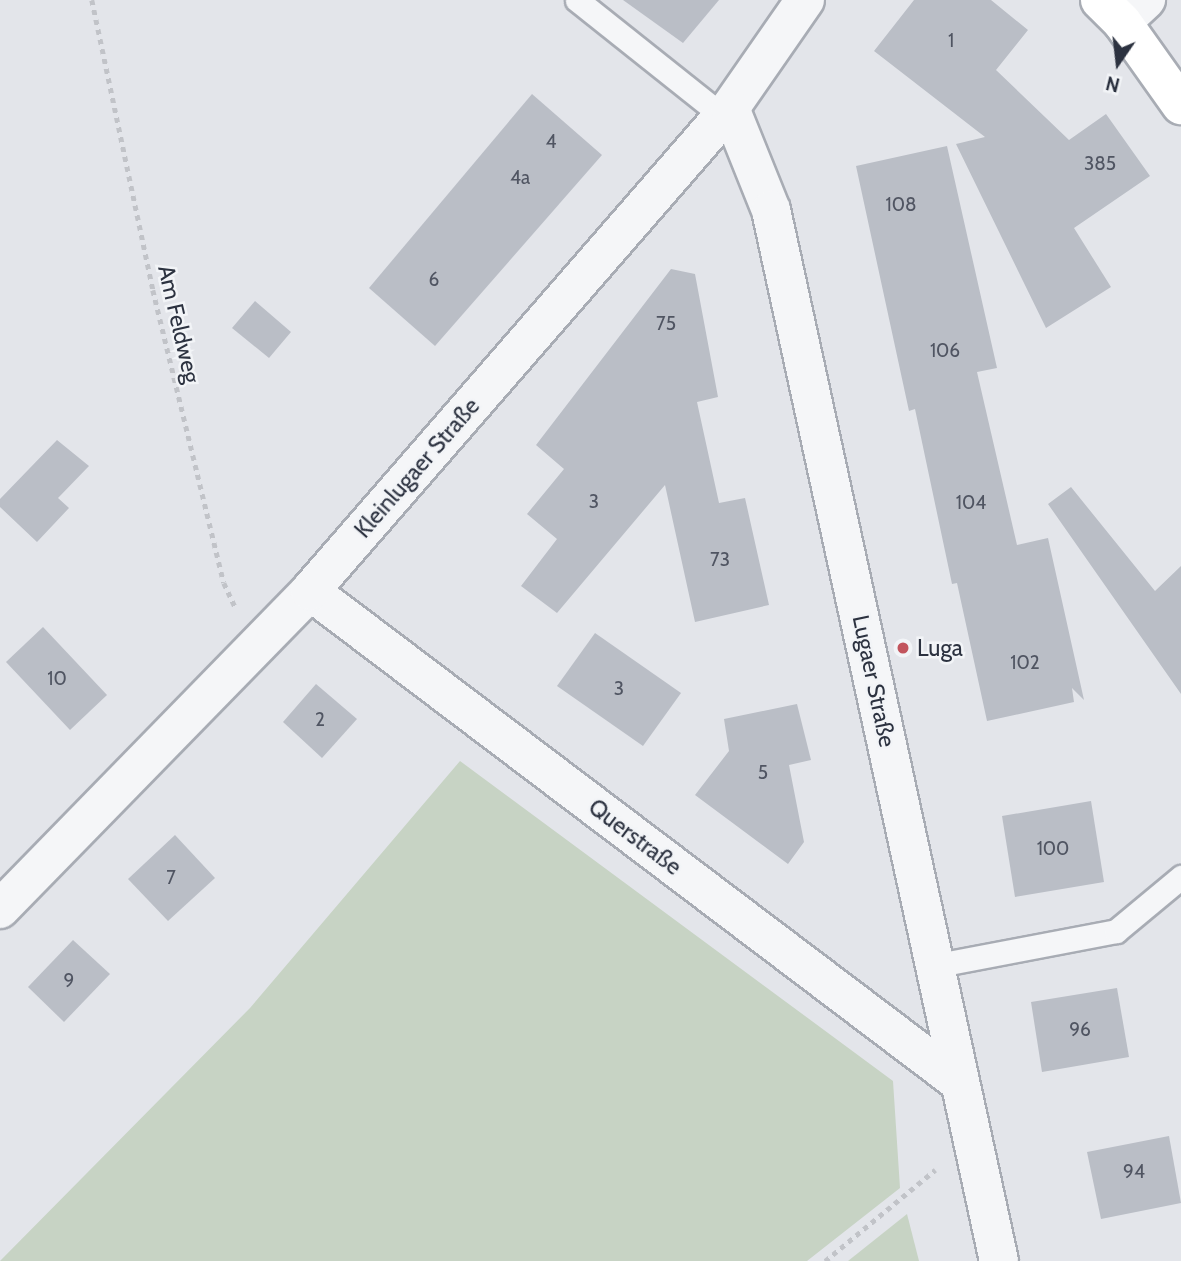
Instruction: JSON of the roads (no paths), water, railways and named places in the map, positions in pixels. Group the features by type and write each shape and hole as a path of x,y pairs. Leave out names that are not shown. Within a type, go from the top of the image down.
{"main road":[{"path":"1123,7 1181,105"}],"street":[{"name":"Kleinlugaer Straße","path":"0,909 310,591 726,112 805,0"},
{"name":"Lugaer Straße","path":"726,112 771,210 999,1261"},
{"name":"Querstraße","path":"310,591 959,1082"}],"lane":[{"path":"577,0 726,112"},
{"path":"933,965 1116,931 1181,877"}],"place":[{"name":"Luga","path":"903,648"}]}
